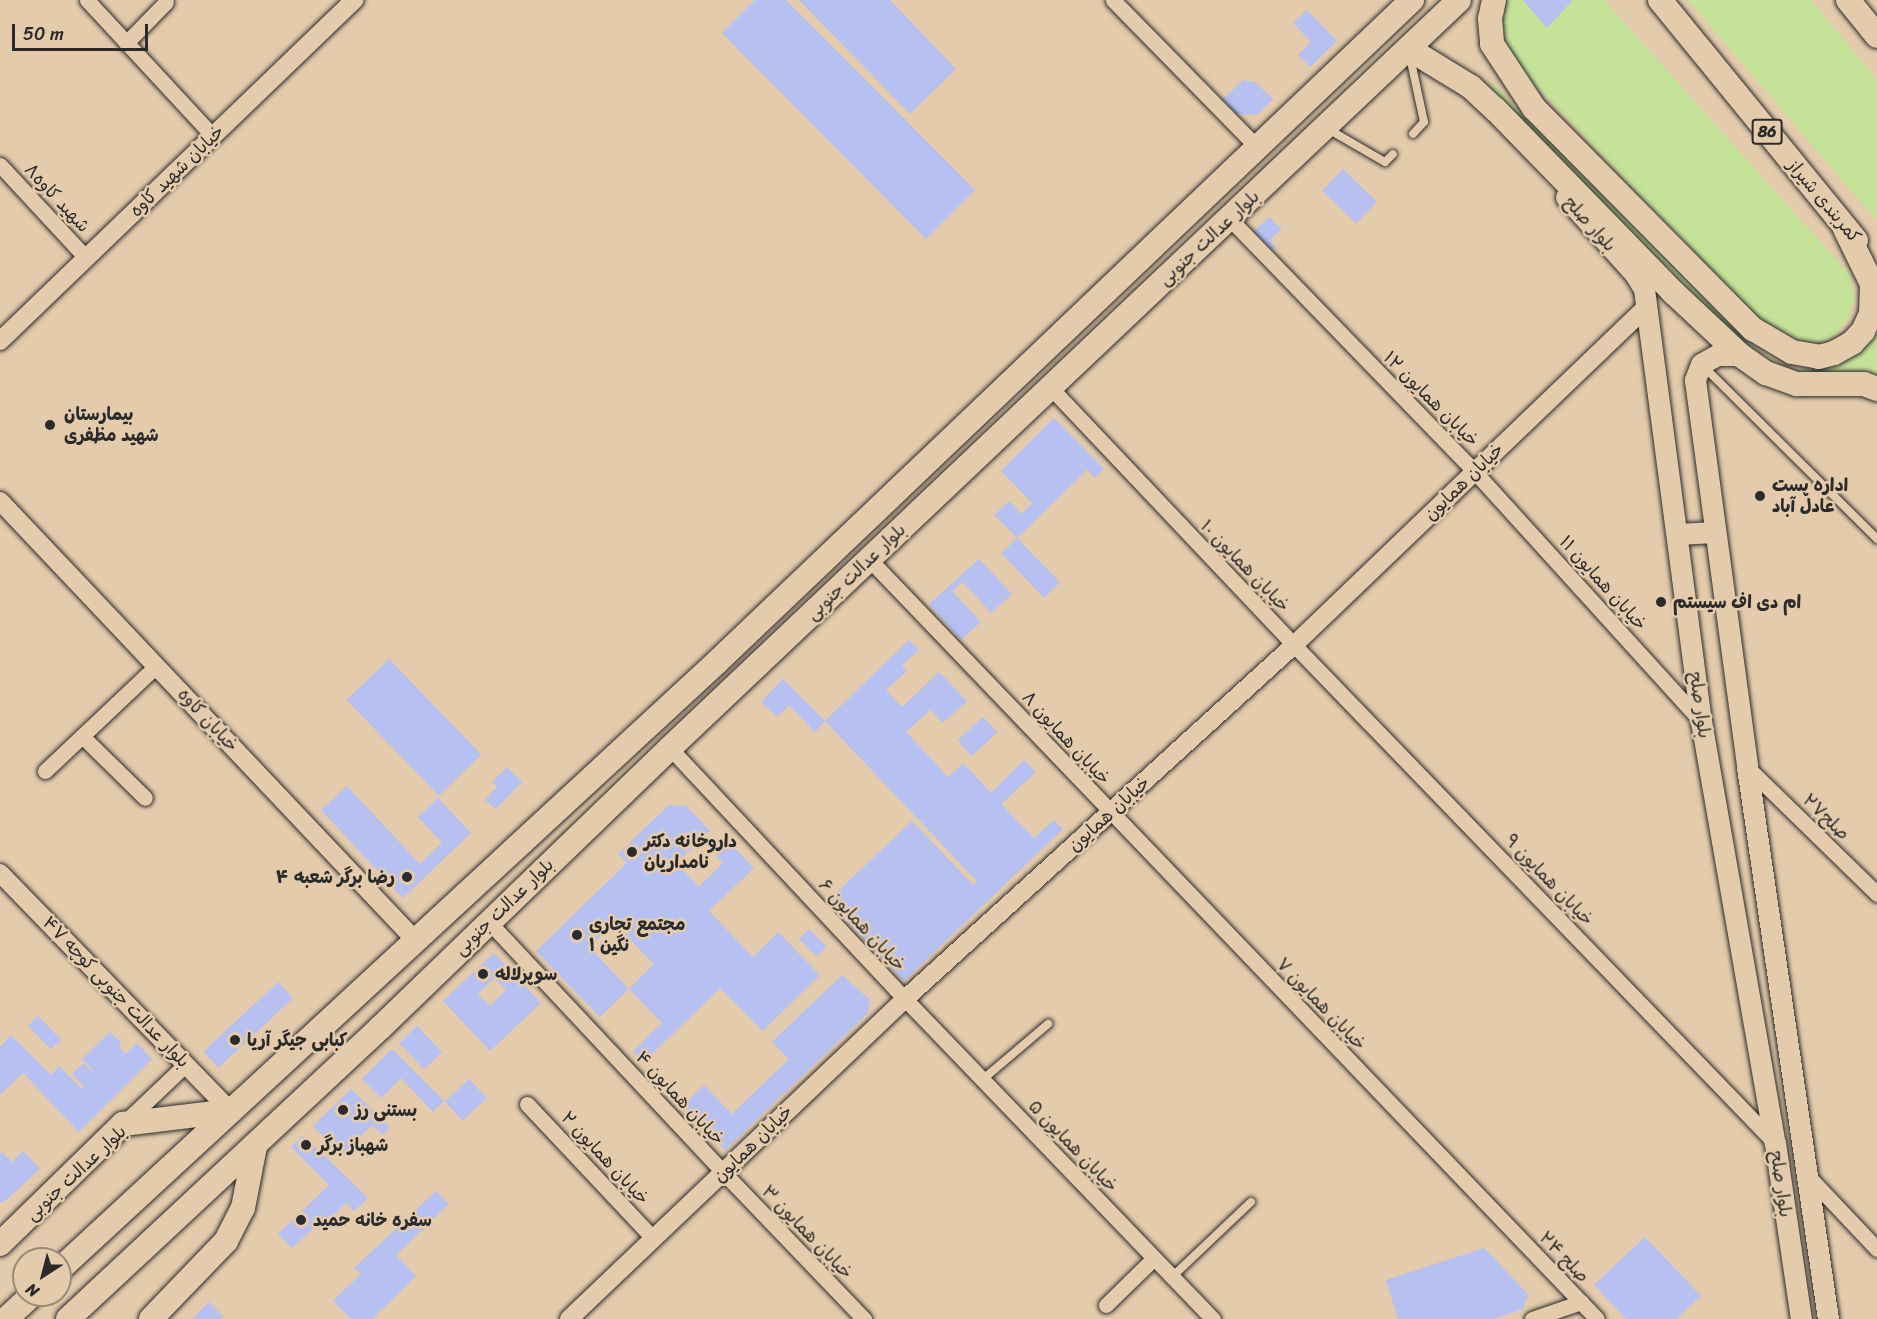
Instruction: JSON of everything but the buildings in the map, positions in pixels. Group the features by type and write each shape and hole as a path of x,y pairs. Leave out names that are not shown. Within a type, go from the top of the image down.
{"main road":[{"name":"بلوار عدالت جنوبی","path":"72,1258 717,662 1412,0"},
{"name":"بلوار عدالت جنوبی","path":"68,1319 255,1146 670,748 1229,218 1327,128 1459,0"},
{"path":"1494,0 1490,19 1492,44 1534,108 1753,328 1792,352 1819,357 1834,353 1852,343 1863,331 1871,314 1872,284 1845,229"},
{"name":"کمربندی شیراز","path":"1660,0 1845,229 1877,261"},
{"path":"1848,0 1877,36"},
{"path":"1409,49 1471,87 1517,131 1674,293 1740,355 1766,373 1797,384 1864,384 1877,389"},
{"name":"بلوار صلح","path":"1517,131 1551,179 1635,274 1644,289 1701,721 1775,1143 1801,1319"},
{"path":"1701,364 1717,355 1740,355"},
{"name":"بلوار صلح","path":"1701,364 1695,380 1715,532 1828,1319"},
{"path":"1677,534 1715,532"},
{"path":"717,662 738,684"},
{"name":"بلوار عدالت جنوبی","path":"1,1242 123,1124 231,1111"},
{"path":"151,1319 226,1241 243,1208 255,1146"},
{"path":"6,1319 19,1307"}],"street":[{"path":"87,0 213,136"},
{"path":"1113,0 1258,148"},
{"path":"126,43 166,2"},
{"name":"خیابان شهید کاوه","path":"0,341 213,136 343,4"},
{"name":"شهید کاوه۸","path":"0,165 86,258"},
{"name":"خیابان همایون ۱۲","path":"1229,218 1475,472"},
{"name":"خیابان همایون","path":"568,1319 905,999 1294,645 1647,306"},
{"name":"خیابان همایون ۱۰","path":"1051,388 1294,645"},
{"name":"خیابان همایون ۱۱","path":"1475,472 1701,721"},
{"name":"خیابان کاوه","path":"0,501 416,940"},
{"name":"خیابان همایون ۸","path":"869,559 1110,813"},
{"name":"خیابان همایون ۹","path":"1294,645 1775,1143"},
{"path":"45,771 156,666"},
{"path":"82,736 145,798"},
{"name":"خیابان همایون ۶","path":"670,748 905,999"},
{"name":"صلح۲۷","path":"1748,767 1877,894"},
{"name":"خیابان همایون ۷","path":"1110,813 1504,1221"},
{"name":"بلوار عدالت جنوبی کوچه ۴۷","path":"0,873 231,1111"},
{"name":"خیابان همایون ۴","path":"489,922 723,1172"},
{"name":"خیابان همایون ۵","path":"905,999 1213,1319"},
{"path":"123,1124 186,1064"},
{"name":"خیابان همایون ۲","path":"527,1104 653,1238"},
{"name":"خیابان همایون ۳","path":"723,1172 864,1319"},
{"path":"1806,1174 1877,1249"},
{"name":"صلح ۲۴","path":"1504,1221 1597,1319"},
{"path":"1106,1305 1154,1258"},
{"path":"1532,1319 1581,1302"}],"lane":[{"path":"1409,49 1424,122 1413,134"},
{"path":"1327,128 1385,162 1393,154"},
{"path":"1701,364 1877,538"},
{"path":"982,1080 1048,1024"},
{"path":"1172,1277 1251,1202"}],"green space":[{"path":"1504,0 1604,0 1850,275 1855,299 1846,323 1831,339 1807,344 1780,335 1753,313 1512,61 1502,41 1500,13"},
{"path":"1688,0 1811,0 1877,80 1877,221"},
{"path":"1493,83 1755,349 1793,371 1837,363 1877,319 1877,379 1793,377 1765,365 1489,86"}],"place":[{"name":"بیمارستان شهید مظفری","path":"50,425"},
{"name":"اداره پست عادل آباد","path":"1760,496"},
{"name":"ام دی اف سیستم","path":"1661,602"},
{"name":"داروخانه دکتر نامداریان","path":"632,852"},
{"name":"رضا برگر شعبه ۴","path":"407,877"},
{"name":"مجتمع تجاری نگین ۱","path":"577,935"},
{"name":"سوپرلاله","path":"483,974"},
{"name":"کبابی جیگر آریا","path":"235,1040"},
{"name":"بستنی رز","path":"343,1110"},
{"name":"شهباز برگر","path":"306,1145"},
{"name":"سفره خانه حمید","path":"301,1220"}]}
